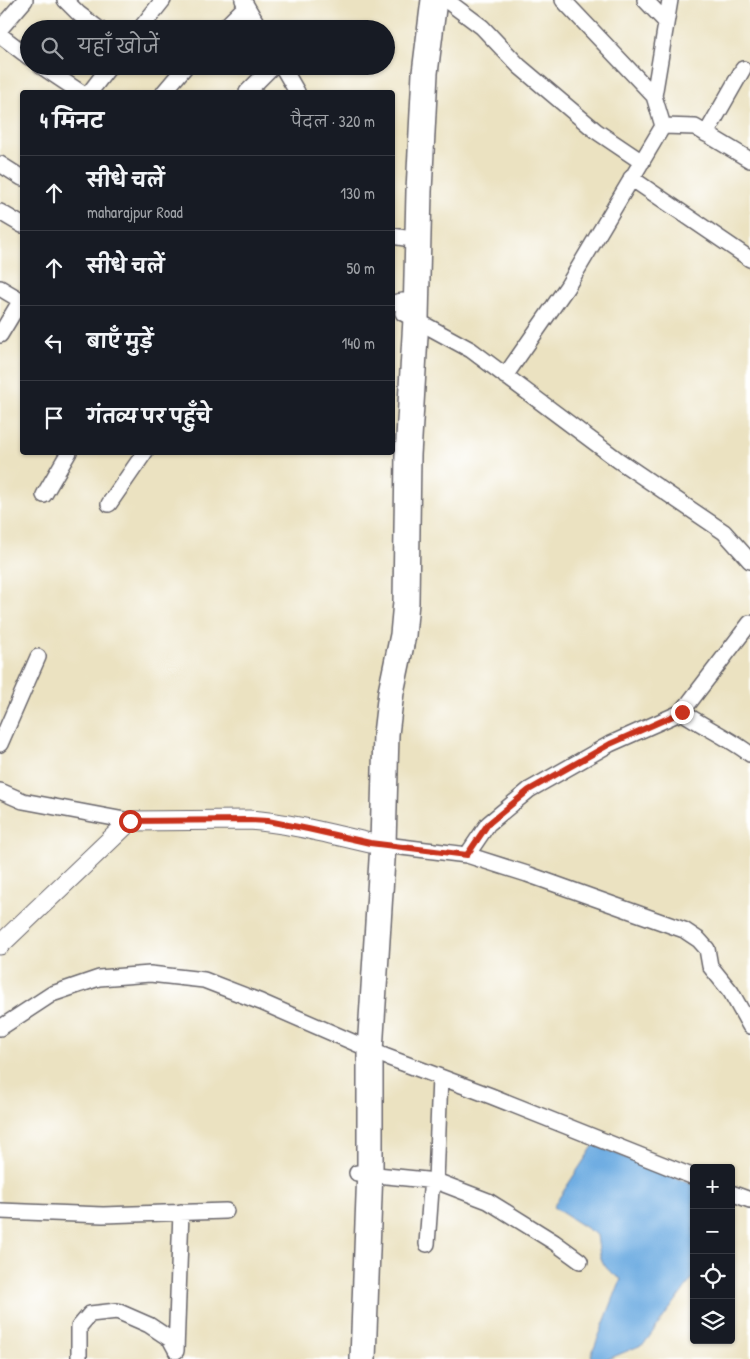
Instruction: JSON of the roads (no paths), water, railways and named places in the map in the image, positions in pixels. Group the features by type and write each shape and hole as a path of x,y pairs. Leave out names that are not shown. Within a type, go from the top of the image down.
{"highway":[{"path":"404,309 399,237 422,0"},
{"path":"363,1359 364,1048 362,943 376,844 373,746 390,633 394,588 396,468 404,309 434,0"},
{"path":"352,1359 356,1251 363,1173"}],"street":[{"path":"0,29 25,0"},
{"path":"65,0 87,20"},
{"path":"147,20 163,0"},
{"path":"446,0 482,27 519,66 596,132 642,162"},
{"path":"563,0 654,96"},
{"path":"645,0 666,22"},
{"path":"505,376 567,288 662,126 654,96 670,0"},
{"path":"231,20 245,3 255,20"},
{"path":"0,35 20,50"},
{"path":"706,134 743,70"},
{"path":"54,75 77,90"},
{"path":"92,90 103,75"},
{"path":"166,90 178,75"},
{"path":"249,90 264,75"},
{"path":"287,75 295,90"},
{"path":"662,126 694,127 748,155"},
{"path":"0,164 20,177"},
{"path":"631,178 750,258"},
{"path":"0,212 20,224"},
{"path":"0,288 20,299"},
{"path":"0,335 20,303"},
{"path":"404,309 471,350 618,460 724,532 750,561"},
{"path":"44,495 67,455"},
{"path":"109,504 143,455"},
{"path":"467,855 488,824 529,790 610,744 682,712 750,623"},
{"path":"0,744 38,657"},
{"path":"682,712 704,727 740,746 750,754"},
{"path":"0,791 23,801 130,821 268,821 376,844 467,855 527,874 684,930 699,940 707,949 710,966 732,992 750,1026"},
{"path":"0,945 130,821"},
{"path":"0,1028 52,994 99,978 150,974 204,980 261,1002 364,1048 690,1175"},
{"path":"426,1244 431,1190 436,1181 440,1077"},
{"path":"363,1173 436,1181 488,1201 554,1242 580,1261"},
{"path":"735,1194 750,1200"},
{"path":"0,1211 103,1215 226,1211"},
{"path":"176,1354 181,1212"},
{"path":"79,1359 79,1327 90,1314 117,1311 149,1325 170,1339 176,1354"}],"water":[{"path":"594,1145 690,1183 690,1281 644,1344 608,1359 595,1359 591,1356 621,1279 614,1275 602,1261 597,1235 553,1207"}]}
